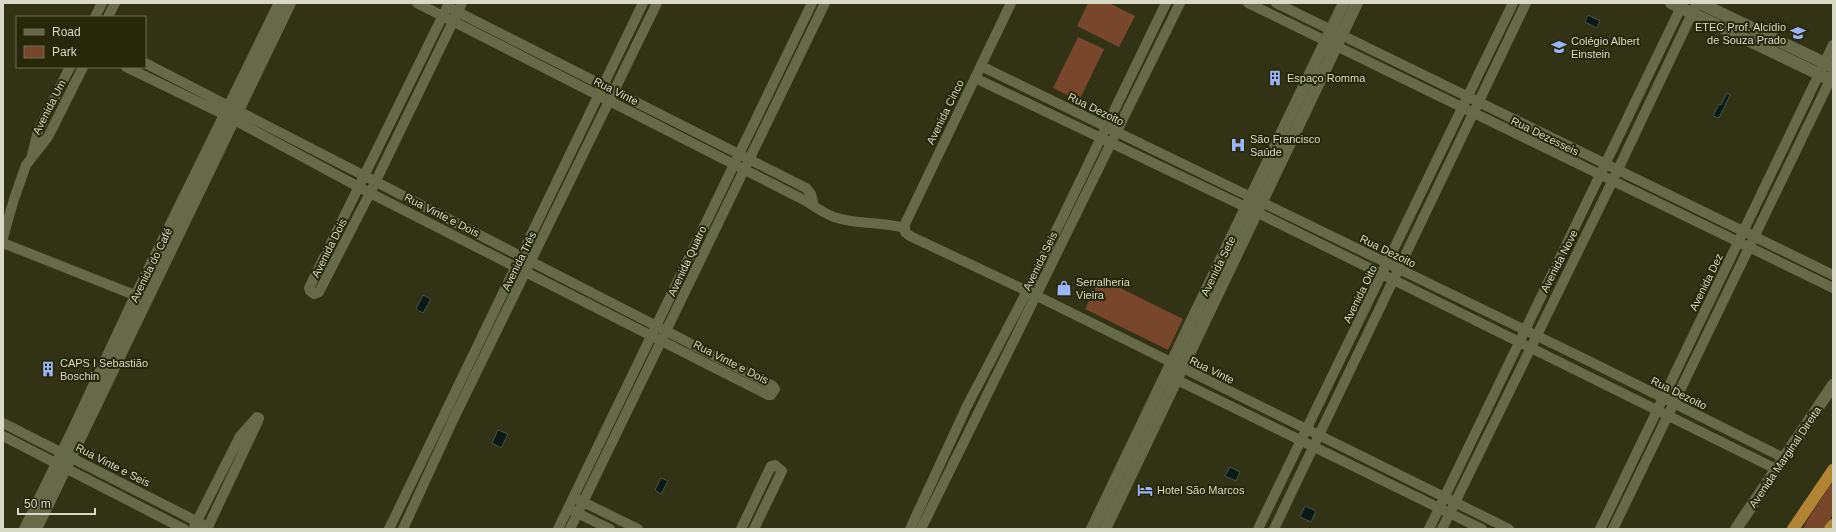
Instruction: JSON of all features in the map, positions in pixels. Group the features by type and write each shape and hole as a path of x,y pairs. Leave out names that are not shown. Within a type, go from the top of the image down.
{"highway":[{"path":"1793,529 1833,470"},
{"path":"1830,529 1833,525"}],"street":[{"path":"96,16 102,3"},
{"path":"108,16 115,3"},
{"name":"Avenida do Café","path":"231,113 280,3"},
{"name":"Avenida do Café","path":"36,529 64,460 140,298 231,113 290,3"},
{"name":"Rua Vinte","path":"416,3 744,169 804,200 828,215 844,220 888,224 905,230 910,236 1032,294 1508,529"},
{"name":"Avenida Três","path":"389,529 520,256 644,3"},
{"name":"Avenida Três","path":"403,529 454,420 658,3"},
{"name":"Avenida Quatro","path":"558,529 655,325 812,3"},
{"name":"Avenida Cinco","path":"905,230 1011,3"},
{"name":"Avenida Seis","path":"921,529 1032,294 1106,127 1166,3"},
{"name":"Avenida Seis","path":"910,529 967,406 1032,294 1111,143 1180,3"},
{"name":"Rua Dezesseis","path":"1248,3 1334,38 1468,97 1833,276"},
{"name":"Rua Dezesseis","path":"1276,3 1334,38 1474,114 1833,288"},
{"name":"Avenida Sete","path":"1334,38 1344,3"},
{"name":"Avenida Sete","path":"1105,529 1176,366 1253,205 1334,38 1357,3"},
{"name":"Avenida Oito","path":"1258,529 1388,264 1513,3"},
{"path":"1274,529 1526,3"},
{"name":"Rua Vinte","path":"446,4 460,7 604,85 806,188 811,194 814,206"},
{"name":"Avenida Dois","path":"446,4 442,17 309,288 314,294 319,292 370,193 454,23 460,7"},
{"name":"Avenida Quatro","path":"570,529 667,331 821,4"},
{"path":"1678,4 1696,6 1829,65"},
{"name":"Avenida Nove","path":"1428,529 1606,165 1678,4"},
{"path":"1696,6 1819,74 1832,78"},
{"name":"Avenida Nove","path":"1442,529 1530,347 1618,171 1696,6"},
{"name":"Avenida Dez","path":"1614,529 1675,404 1744,245 1744,232 1819,74 1829,65 1833,45"},
{"name":"Rua Vinte e Dois","path":"128,68 231,113 375,182 773,386 775,390 772,395 769,395 370,193 231,113 146,63"},
{"name":"Rua Dezoito","path":"981,66 1116,132 1383,274 1776,469"},
{"name":"Avenida Um","path":"32,155 42,123 70,68"},
{"name":"Avenida Um","path":"32,155 44,143 82,68"},
{"name":"Rua Dezoito","path":"975,78 1111,143 1388,264 1536,335 1784,458"},
{"name":"Avenida Dez","path":"1600,529 1663,398 1744,245 1754,237 1832,78"},
{"path":"42,123 52,128"},
{"path":"3,238 14,199 26,165 32,155"},
{"path":"3,243 140,298"},
{"path":"1171,377 1482,529"},
{"name":"Avenida Sete","path":"1092,529 1171,377"},
{"name":"Avenida Marginal Direita","path":"1736,529 1833,385"},
{"path":"195,525 240,436 257,417 259,418 258,421 209,528"},
{"name":"Rua Vinte e Seis","path":"3,423 184,529"},
{"name":"Rua Vinte e Seis","path":"3,436 64,460 195,525 209,528"},
{"name":"Avenida do Café","path":"25,529 64,460"},
{"path":"741,529 771,466 775,465 782,471 754,529"},
{"path":"574,497 638,529"},
{"path":"568,508 610,529"}],"green space":[{"path":"1088,3 1109,3 1135,16 1119,47 1077,26"},
{"path":"1078,37 1104,49 1079,101 1053,88"},
{"path":"1100,278 1183,319 1168,350 1085,309"},
{"path":"1833,481 1833,515 1823,529 1803,529 1808,519"}],"shaded area":[{"path":"1588,15 1600,21 1597,28 1585,22"},
{"path":"1727,93 1730,95 1719,118 1713,116 1719,104 1721,105"},
{"path":"423,295 431,299 423,313 416,309"},
{"path":"498,430 508,434 501,448 492,443"},
{"path":"1230,467 1240,472 1236,481 1225,476"},
{"path":"661,478 668,481 661,494 655,490"},
{"path":"1305,506 1316,511 1311,522 1300,517"}],"place":[{"name":"ETEC Prof. Alcídio de Souza Prado","path":"1798,33"},
{"name":"Colégio Albert Einstein","path":"1559,47"},
{"name":"Espaço Romma","path":"1275,78"},
{"name":"São Francisco Saúde","path":"1238,145"},
{"name":"Serralheria Vieira","path":"1064,288"},
{"name":"CAPS I Sebastião Boschin","path":"48,369"},
{"name":"Hotel São Marcos","path":"1145,490"}]}
